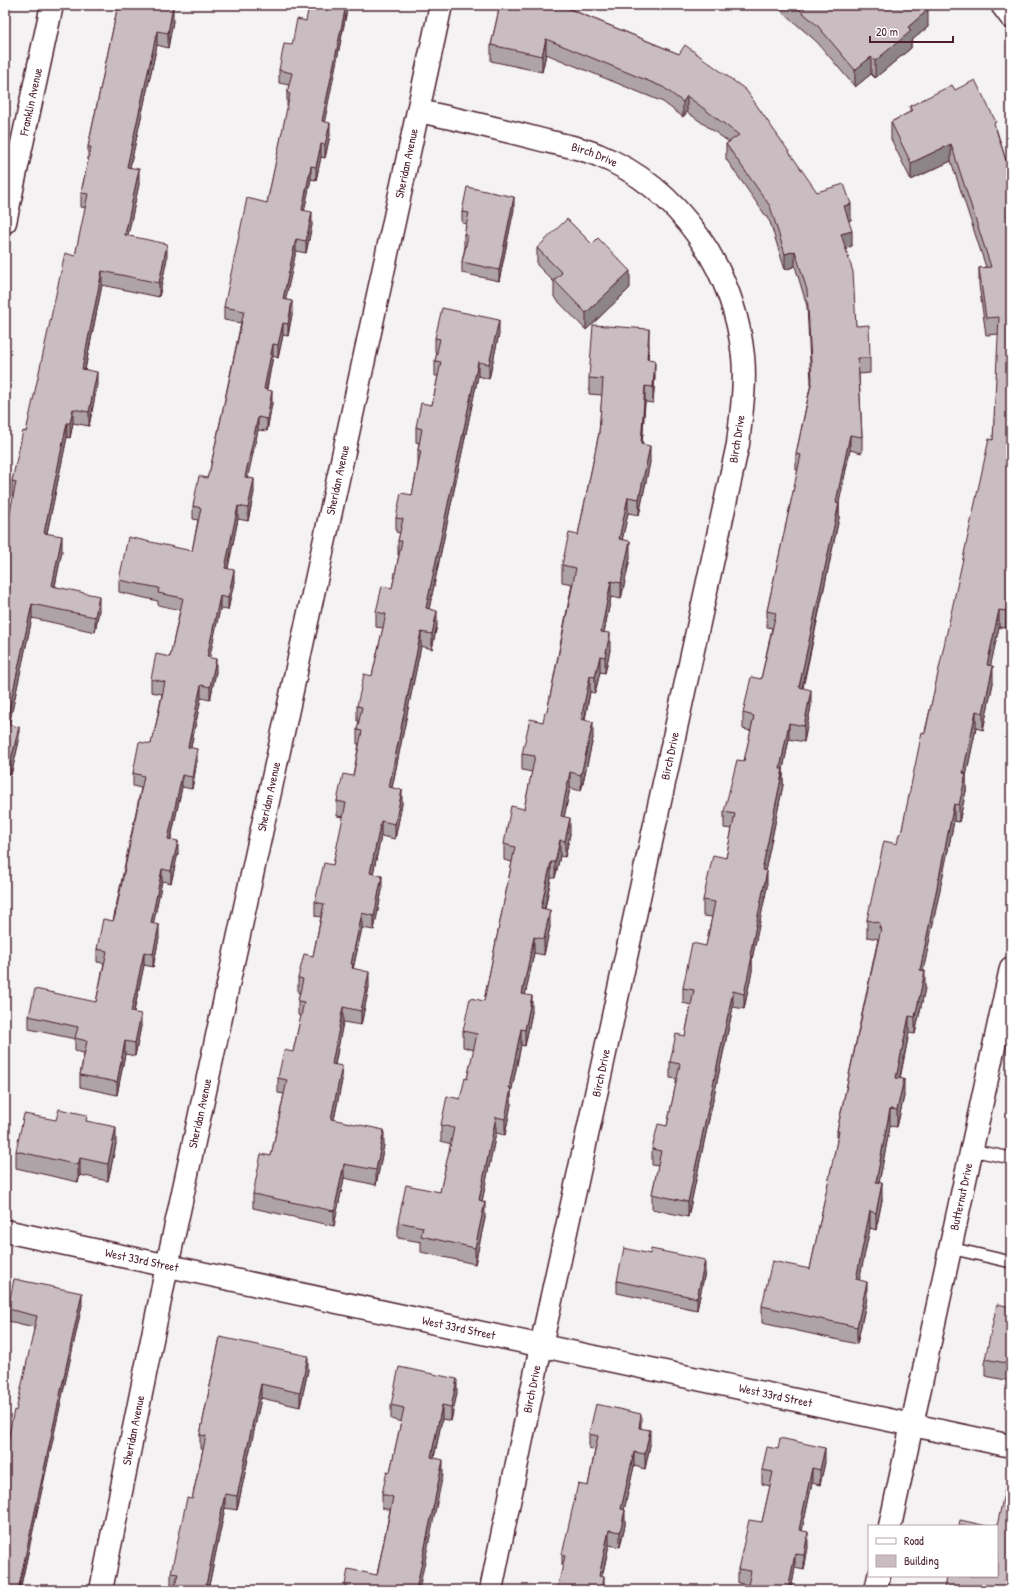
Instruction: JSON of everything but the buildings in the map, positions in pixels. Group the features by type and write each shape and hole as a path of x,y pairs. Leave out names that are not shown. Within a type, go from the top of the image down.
{"street":[{"name":"Franklin Avenue","path":"5,222 52,5"},
{"name":"Sheridan Avenue","path":"101,1590 167,1266 441,5"},
{"path":"1002,5 1011,17"},
{"name":"Birch Drive","path":"419,110 597,154 627,168 654,186 678,211 707,249 725,283 737,319 743,357 743,398 738,444 541,1346 491,1590"},
{"name":"Butternut Drive","path":"890,1525 1011,968"},
{"name":"West 33rd Street","path":"5,1231 912,1425"},
{"path":"912,1425 1011,1446"},
{"path":"876,1590 879,1577"}],"lane":[{"path":"971,1150 1011,1158"},
{"path":"950,1248 1011,1262"}]}
